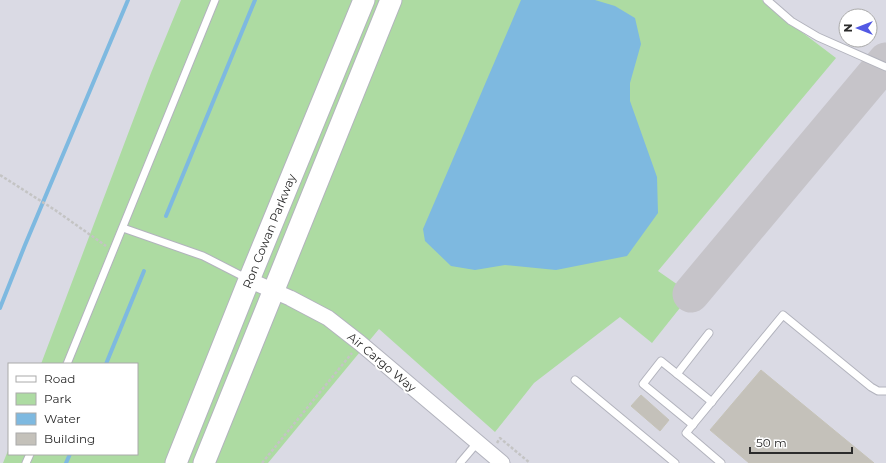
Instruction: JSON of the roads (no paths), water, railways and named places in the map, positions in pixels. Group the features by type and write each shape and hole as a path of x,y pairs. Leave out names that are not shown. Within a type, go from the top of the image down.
{"main road":[{"name":"Ron Cowan Parkway","path":"176,463 249,280 364,0"},
{"path":"204,463 391,0"}],"street":[{"name":"Air Cargo Way","path":"249,280 313,309 328,318 360,343 502,463"}],"lane":[{"path":"67,363 215,0"},
{"path":"767,0 791,21 818,37 886,67"},
{"path":"123,228 189,250 249,280"},
{"path":"721,463 686,433 783,315 870,387 878,391 886,391"},
{"path":"677,374 709,333"},
{"path":"693,425 643,384 661,361 712,402"},
{"path":"575,380 674,463"},
{"path":"460,463 477,443"}],"water":[{"path":"521,0 595,0 615,6 635,18 641,44 630,83 630,101 657,177 658,213 627,256 556,270 505,265 475,270 451,266 425,241 423,229"}],"waterway":[{"path":"0,308 128,0"},
{"path":"166,216 255,0"},
{"path":"106,363 144,271"},
{"path":"66,463 70,455"}]}
